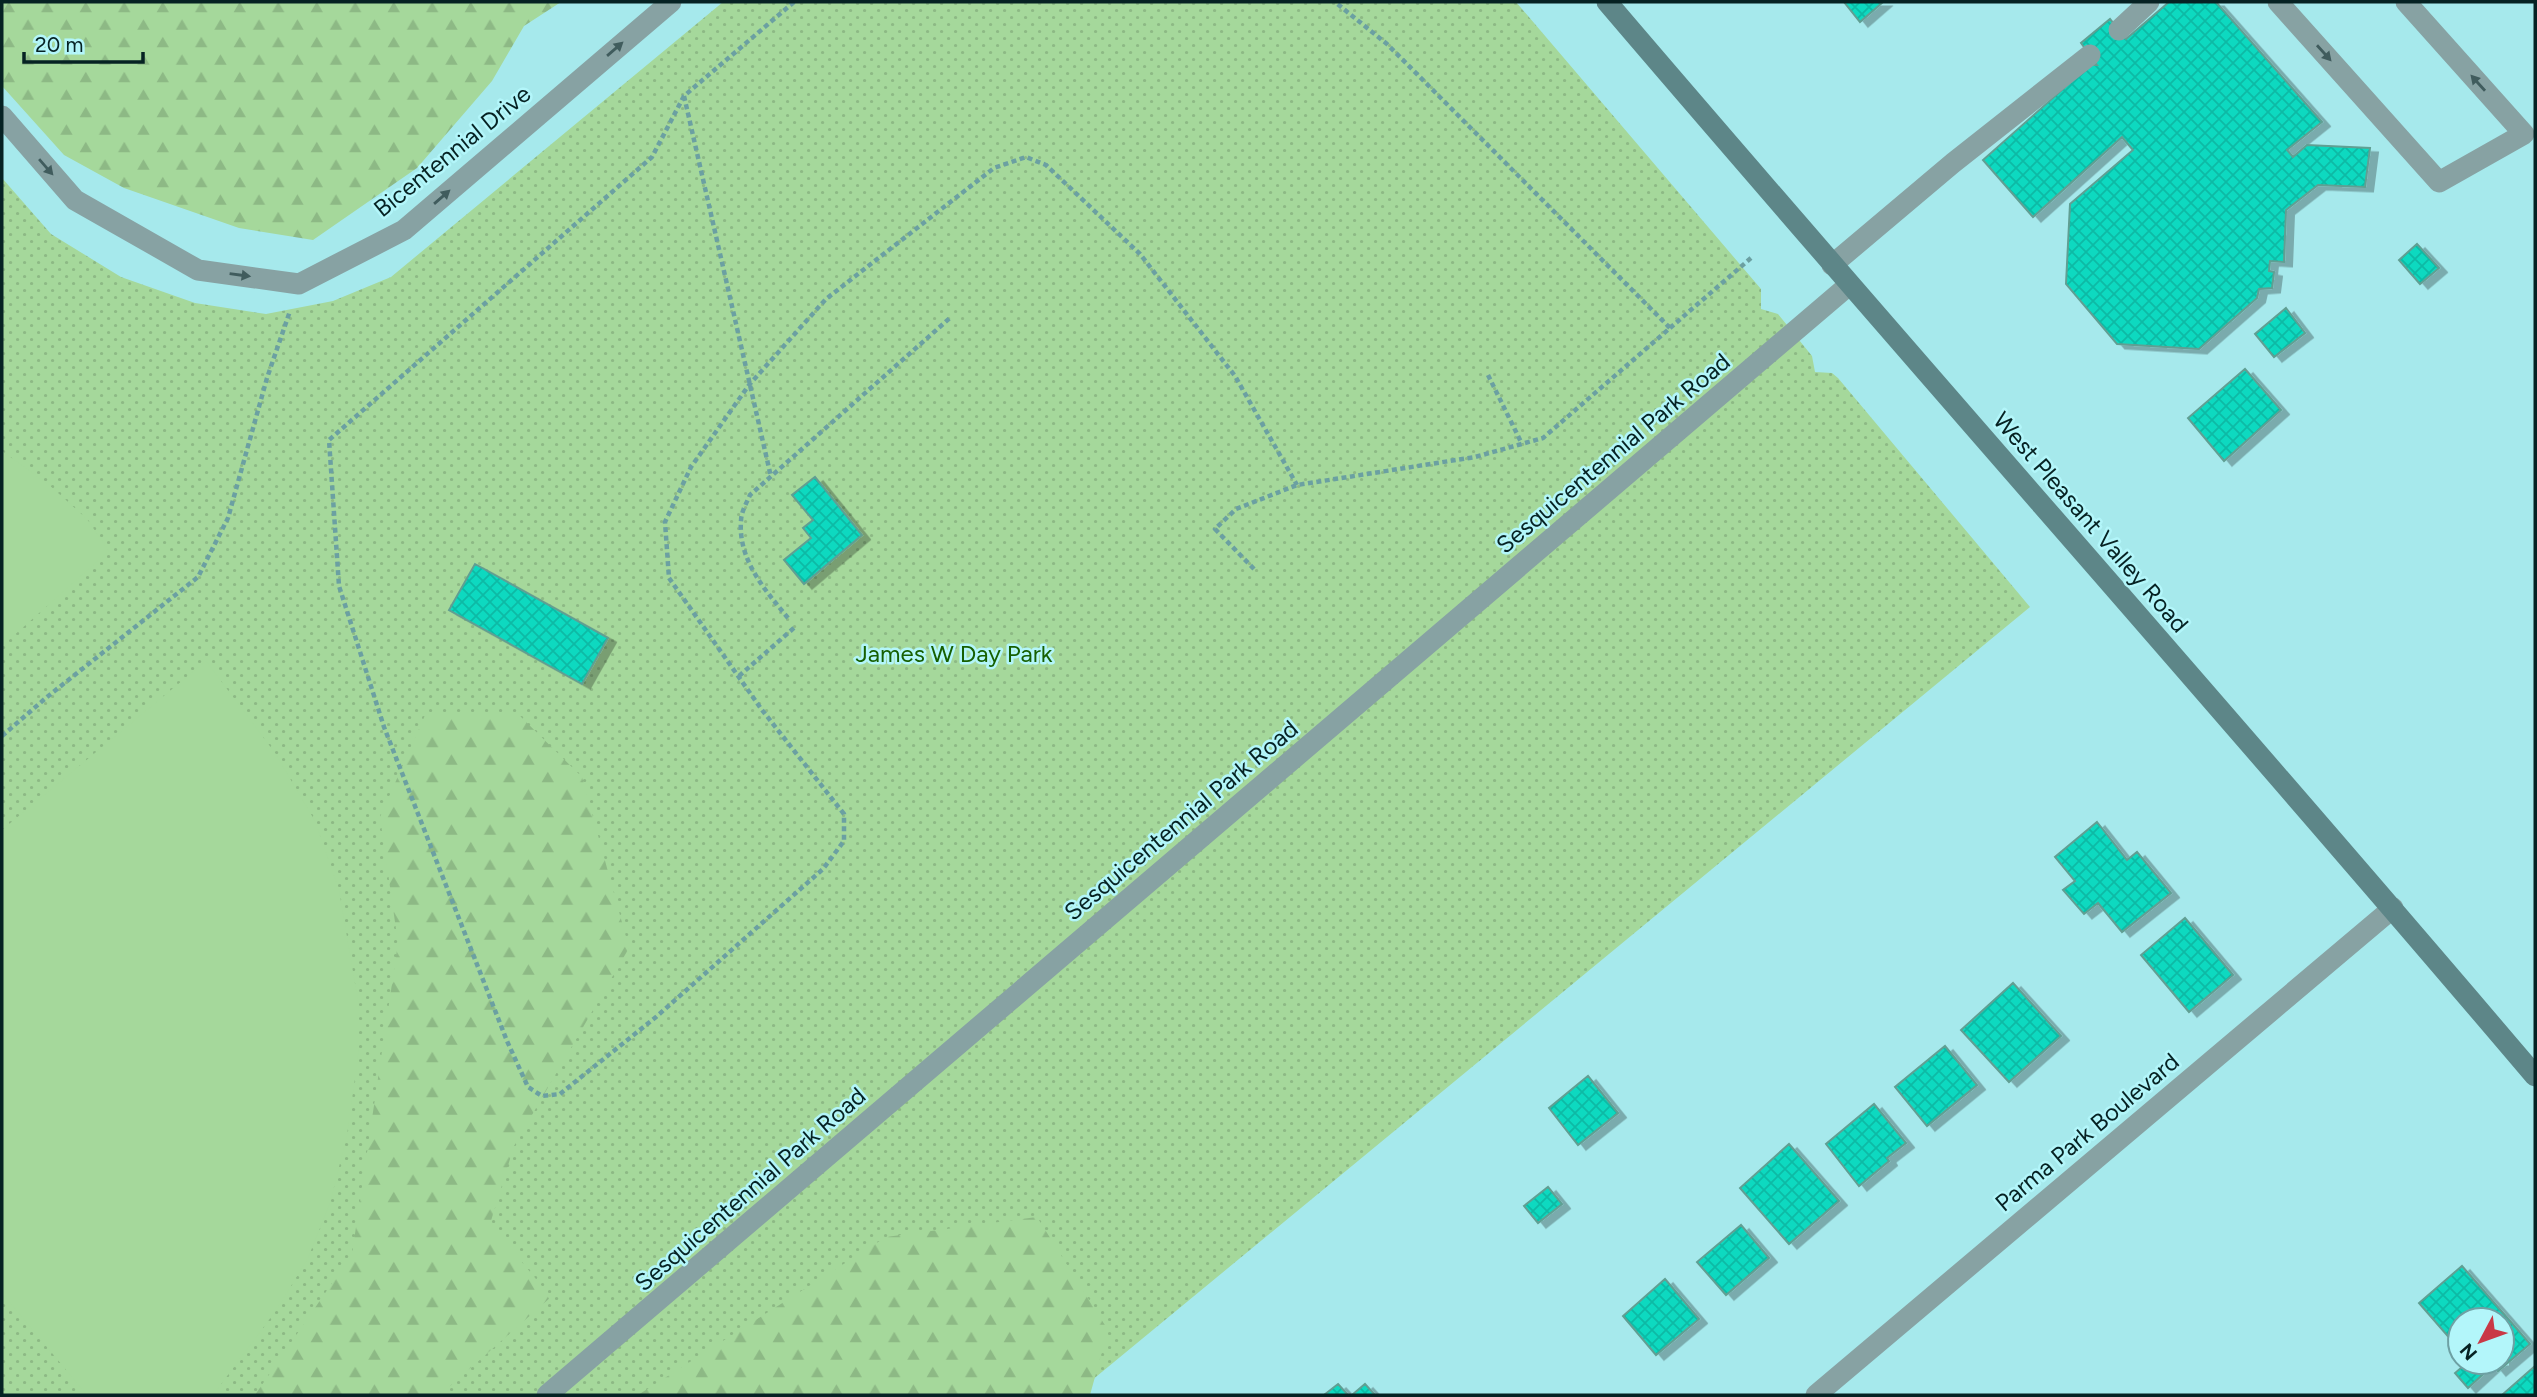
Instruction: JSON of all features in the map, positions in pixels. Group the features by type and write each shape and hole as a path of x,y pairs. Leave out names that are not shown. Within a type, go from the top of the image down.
{"main road":[{"name":"West Pleasant Valley Road","path":"1607,2 1849,285 2393,908 2535,1076"}],"street":[{"name":"Bicentennial Drive","path":"299,284 404,230 671,2"},
{"path":"2119,30 2149,2"},
{"path":"2278,2 2439,182 2524,134 2406,2"},
{"path":"1832,265 2090,55"},
{"path":"2,116 75,200 198,270 299,284"},
{"name":"Sesquicentennial Park Road","path":"547,1395 1849,285"},
{"name":"Parma Park Boulevard","path":"1816,1395 2393,908"}],"path":[{"path":"794,2 684,96 652,158 328,440 339,586 384,727 507,1041 528,1087 542,1096 560,1094 656,1017 823,869 844,841 844,814 739,676 669,578 665,522 691,467 749,385 826,299 995,168 1026,157 1046,165 1140,254 1235,376 1297,485"},
{"path":"1335,2 1387,44 1670,328"},
{"path":"684,96 771,477"},
{"path":"1254,569 1215,529 1236,509 1297,485 1475,457 1543,438 1751,258"},
{"path":"2,736 198,577 228,518 267,378 299,284"},
{"path":"788,618 760,583 746,558 740,519 750,495 951,317"},
{"path":"1488,375 1522,444"},
{"path":"739,676 795,626"}],"green space":[{"path":"2,2 561,2 524,26 492,81 417,168 313,240 239,228 124,188 64,155 2,86"},
{"name":"James W Day Park","path":"723,2 1516,2 1761,289 1761,309 1778,314 1812,356 1815,372 1832,373 1838,378 2030,607 1074,1395 2,1395 2,178 51,234 121,277 195,303 266,314 333,301 391,277"},
{"path":"2,451 48,484 87,519 109,551 2,646"},
{"path":"206,661 275,753 315,821 339,890 359,1007 359,1049 347,1135 330,1203 308,1258 277,1309 213,1395 87,1395 2,1293 2,830"},
{"path":"426,713 520,716 582,777 629,948 514,1146 490,1224 551,1297 440,1395 255,1395 352,1254 398,943 380,817"},
{"path":"1037,1217 1108,1330 1090,1395 638,1395 886,1237"}],"building":[{"path":"1844,2 1883,2 1860,22"},
{"path":"2169,2 2216,2 2322,122 2287,150 2293,157 2307,145 2370,148 2365,187 2318,185 2286,210 2284,262 2270,261 2269,271 2274,272 2272,288 2259,289 2257,298 2199,349 2117,344 2066,284 2070,204 2133,150 2122,137 2033,217 1983,160 2090,65 2097,65 2081,43 2110,19 2126,39"},
{"path":"2417,244 2439,268 2420,284 2399,260"},
{"path":"2286,308 2305,333 2274,357 2255,334"},
{"path":"2245,369 2281,410 2224,461 2188,418"},
{"path":"815,477 862,535 804,584 784,560 811,538 803,528 813,520 792,495"},
{"path":"475,564 608,638 582,684 449,610"},
{"path":"2097,822 2127,860 2137,852 2171,893 2122,932 2098,903 2084,914 2063,890 2075,881 2055,857"},
{"path":"2185,918 2233,975 2189,1012 2141,955"},
{"path":"2013,983 2061,1036 2009,1082 1961,1030"},
{"path":"1945,1046 1977,1085 1927,1126 1895,1087"},
{"path":"1588,1076 1618,1113 1578,1145 1549,1108"},
{"path":"1874,1104 1906,1143 1859,1186 1826,1144"},
{"path":"1789,1144 1839,1201 1789,1244 1740,1188"},
{"path":"1548,1187 1562,1204 1538,1223 1524,1206"},
{"path":"1741,1225 1769,1258 1726,1295 1697,1262"},
{"path":"2462,1266 2497,1306 2446,1306 2446,1334 2419,1303"},
{"path":"1665,1279 1699,1319 1656,1355 1623,1316"},
{"path":"2516,1328 2530,1344 2516,1356"},
{"path":"2535,1366 2535,1395 2502,1395"},
{"path":"2458,1376 2481,1376 2468,1388"},
{"path":"1338,1384 1348,1395 1324,1395"},
{"path":"1365,1384 1375,1395 1352,1395"}]}
